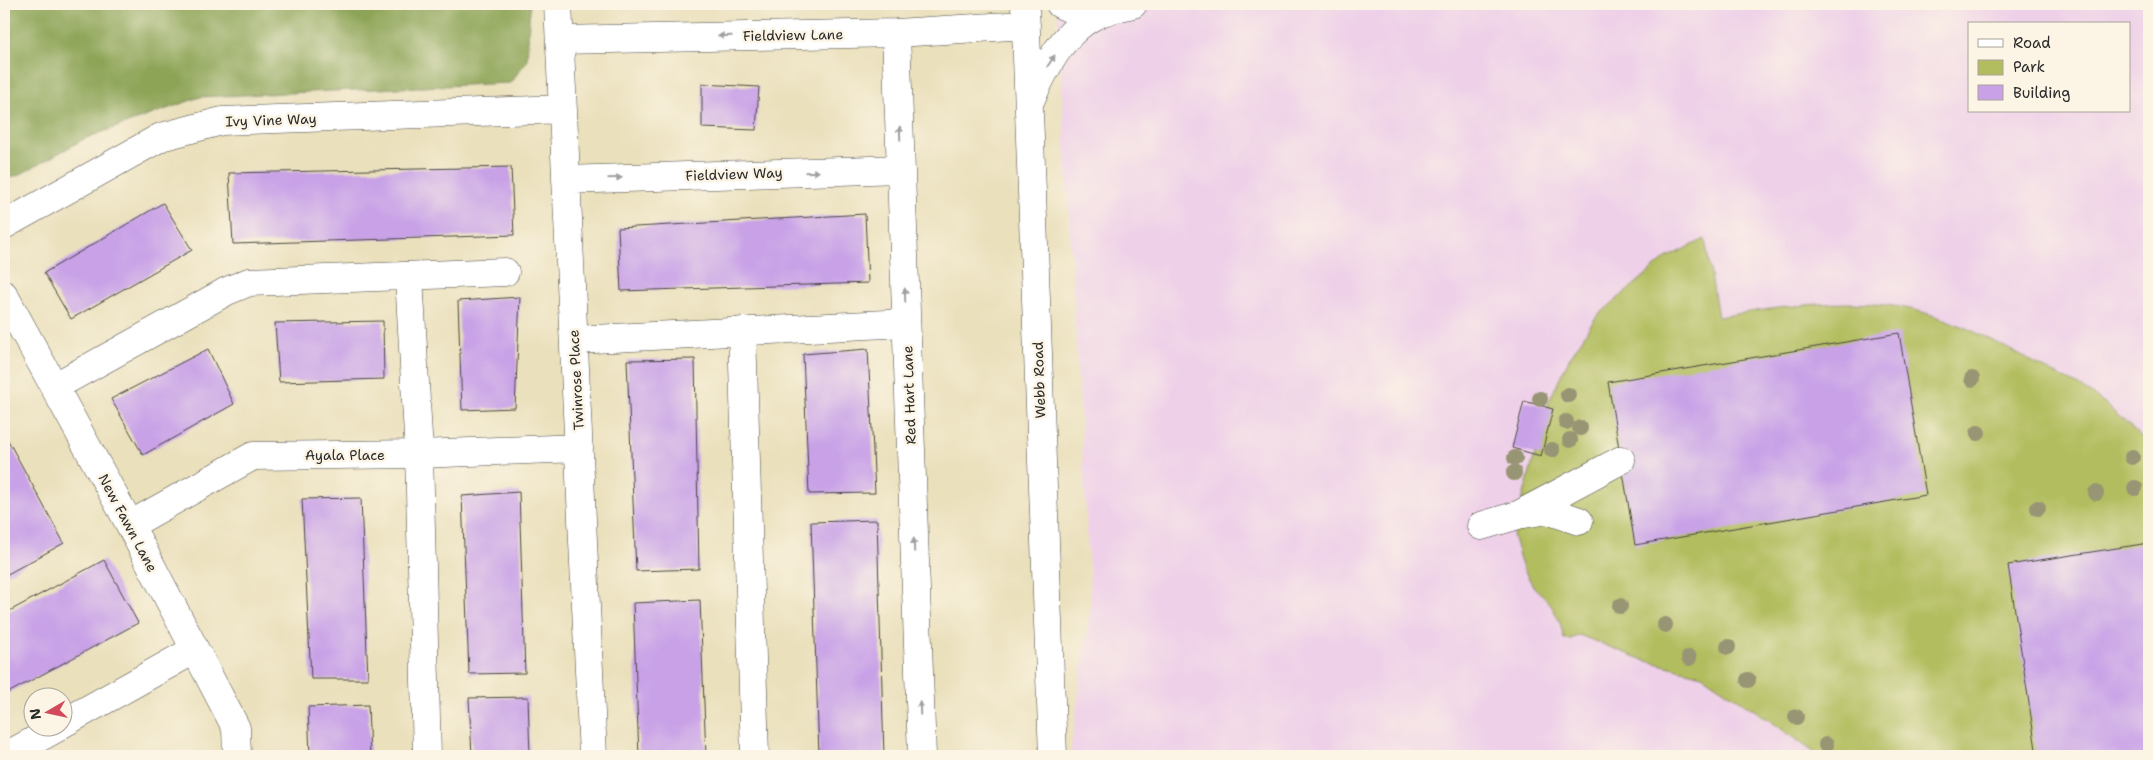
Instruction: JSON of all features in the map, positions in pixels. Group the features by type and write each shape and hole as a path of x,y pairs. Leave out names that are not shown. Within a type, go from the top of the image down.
{"street":[{"name":"Twinrose Place","path":"558,4 594,756"},
{"path":"1060,4 1075,11 1096,15"},
{"path":"1028,105 1042,75 1059,49 1076,29 1096,15 1133,4"},
{"name":"Fieldview Lane","path":"560,40 896,33 1025,14"},
{"name":"Webb Road","path":"1025,14 1053,756"},
{"name":"Red Hart Lane","path":"896,33 922,756"},
{"name":"Ivy Vine Way","path":"4,225 161,137 222,121 563,109"},
{"name":"Fieldview Way","path":"566,180 901,169"},
{"path":"54,387 227,291 249,282 505,272"},
{"path":"409,276 419,454 427,756"},
{"name":"New Fawn Lane","path":"4,295 130,525 236,728 237,756"},
{"path":"574,340 906,323"},
{"path":"742,332 754,756"},
{"name":"Ayala Place","path":"130,525 253,456 419,454 579,448"},
{"path":"1518,515 1621,460"},
{"path":"1482,526 1518,515 1547,510 1578,520"},
{"path":"72,718 194,650"},
{"path":"6,756 39,738"}],"shaded area":[{"path":"1057,4 2149,4 2149,756 1070,756 1091,605"}],"green space":[{"path":"4,4 530,4 527,61 510,83 200,97 86,138 19,175 4,179"},
{"path":"1705,239 1718,317 1780,308 1843,303 1885,305 1926,313 1984,337 2084,389 2113,411 2149,446 2149,756 1819,756 1702,675 1643,660 1579,635 1571,639 1564,639 1560,622 1551,605 1533,586 1522,566 1513,535 1549,401 1569,359 1596,317 1666,258"}],"building":[{"path":"702,84 759,87 756,130 702,128"},
{"path":"511,167 514,235 233,244 229,173"},
{"path":"163,203 192,250 71,319 44,273"},
{"path":"865,214 868,283 621,291 618,228"},
{"path":"520,297 515,408 462,410 458,301"},
{"path":"383,321 384,379 279,382 275,323"},
{"path":"1899,333 1926,495 1635,545 1608,382"},
{"path":"208,349 234,404 143,455 111,399"},
{"path":"868,349 875,493 809,494 803,354"},
{"path":"695,359 699,569 636,571 627,360"},
{"path":"1524,401 1553,409 1541,456 1512,448"},
{"path":"4,433 64,543 4,576"},
{"path":"519,492 525,673 469,674 462,496"},
{"path":"361,498 368,679 311,679 302,499"},
{"path":"877,520 884,756 819,756 811,522"},
{"path":"2149,543 2149,756 2037,756 2008,565"},
{"path":"104,560 138,623 4,695 4,614"},
{"path":"700,600 706,756 639,756 633,603"},
{"path":"528,697 530,756 472,756 469,698"},
{"path":"368,705 370,756 310,756 308,707"}]}
